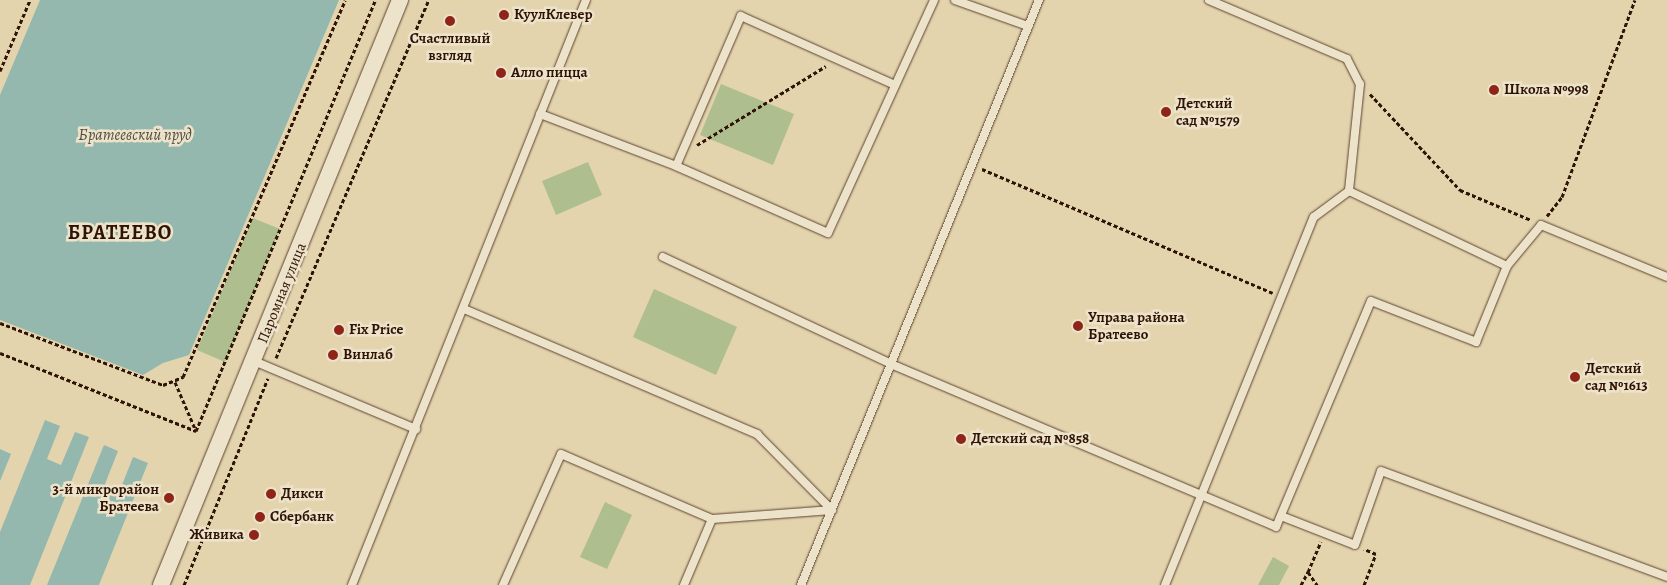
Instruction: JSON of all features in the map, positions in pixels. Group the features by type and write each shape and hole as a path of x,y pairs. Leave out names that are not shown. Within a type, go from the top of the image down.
{"street":[{"name":"Паромная улица","path":"162,585 400,0"}],"lane":[{"path":"352,585 586,0"},
{"path":"540,114 676,166 828,233 934,0"},
{"path":"955,0 1028,26"},
{"path":"801,585 1039,0"},
{"path":"1165,585 1280,296 1314,217 1349,190 1360,84 1347,59 1209,0"},
{"path":"676,166 741,16 895,86"},
{"path":"1349,190 1507,266"},
{"path":"663,256 891,364 1276,527 1371,301 1476,342 1507,266 1541,225 1667,277"},
{"path":"464,309 757,434 832,510"},
{"path":"254,361 416,429"},
{"path":"503,585 561,454 712,519 832,510"},
{"path":"1281,516 1354,545 1381,471 1667,577"},
{"path":"684,585 712,519"}],"path":[{"path":"0,71 30,0"},
{"path":"0,323 163,385 175,382 189,368 345,0"},
{"path":"196,431 375,0"},
{"path":"184,585 271,369 429,0"},
{"path":"1360,84 1460,190 1541,225 1562,197 1635,0"},
{"path":"680,156 838,60"},
{"path":"972,165 1280,296"},
{"path":"0,353 196,431"},
{"path":"175,382 196,431"},
{"path":"1301,585 1325,533"},
{"path":"1354,545 1376,554 1364,585"},
{"path":"1308,572 1317,585"}],"green space":[{"path":"721,84 794,114 773,165 700,135"},
{"path":"588,162 602,195 556,215 542,181"},
{"path":"253,218 280,229 225,362 197,350"},
{"path":"654,289 737,327 716,375 633,337"},
{"path":"605,502 632,515 607,569 580,557"},
{"path":"1273,557 1289,566 1279,585 1258,585"}],"water":[{"name":"Братеевский пруд","path":"40,0 339,0 189,355 163,363 143,375 0,320 0,95"},
{"path":"45,420 60,426 47,459 61,465 75,432 89,437 30,585 0,585 0,532"},
{"path":"104,445 118,451 105,484 120,490 133,457 148,463 99,585 47,585"},
{"path":"0,449 11,454 0,481"}],"place":[{"name":"КуулКлевер","path":"504,15"},
{"name":"Счастливый взгляд","path":"450,21"},
{"name":"Алло пицца","path":"501,73"},
{"name":"Школа №998","path":"1494,90"},
{"name":"Детский сад №1579","path":"1166,112"},
{"name":"Управа района Братеево","path":"1078,326"},
{"name":"Fix Price","path":"339,330"},
{"name":"Винлаб","path":"333,355"},
{"name":"Детский сад №1613","path":"1575,377"},
{"name":"Детский сад №858","path":"961,439"},
{"name":"Дикси","path":"271,494"},
{"name":"3-й микрорайон Братеева","path":"169,498"},
{"name":"Сбербанк","path":"260,517"},
{"name":"Живика","path":"254,535"}],"district":[{"name":"БРАТЕЕВО","path":"120,232"}]}
